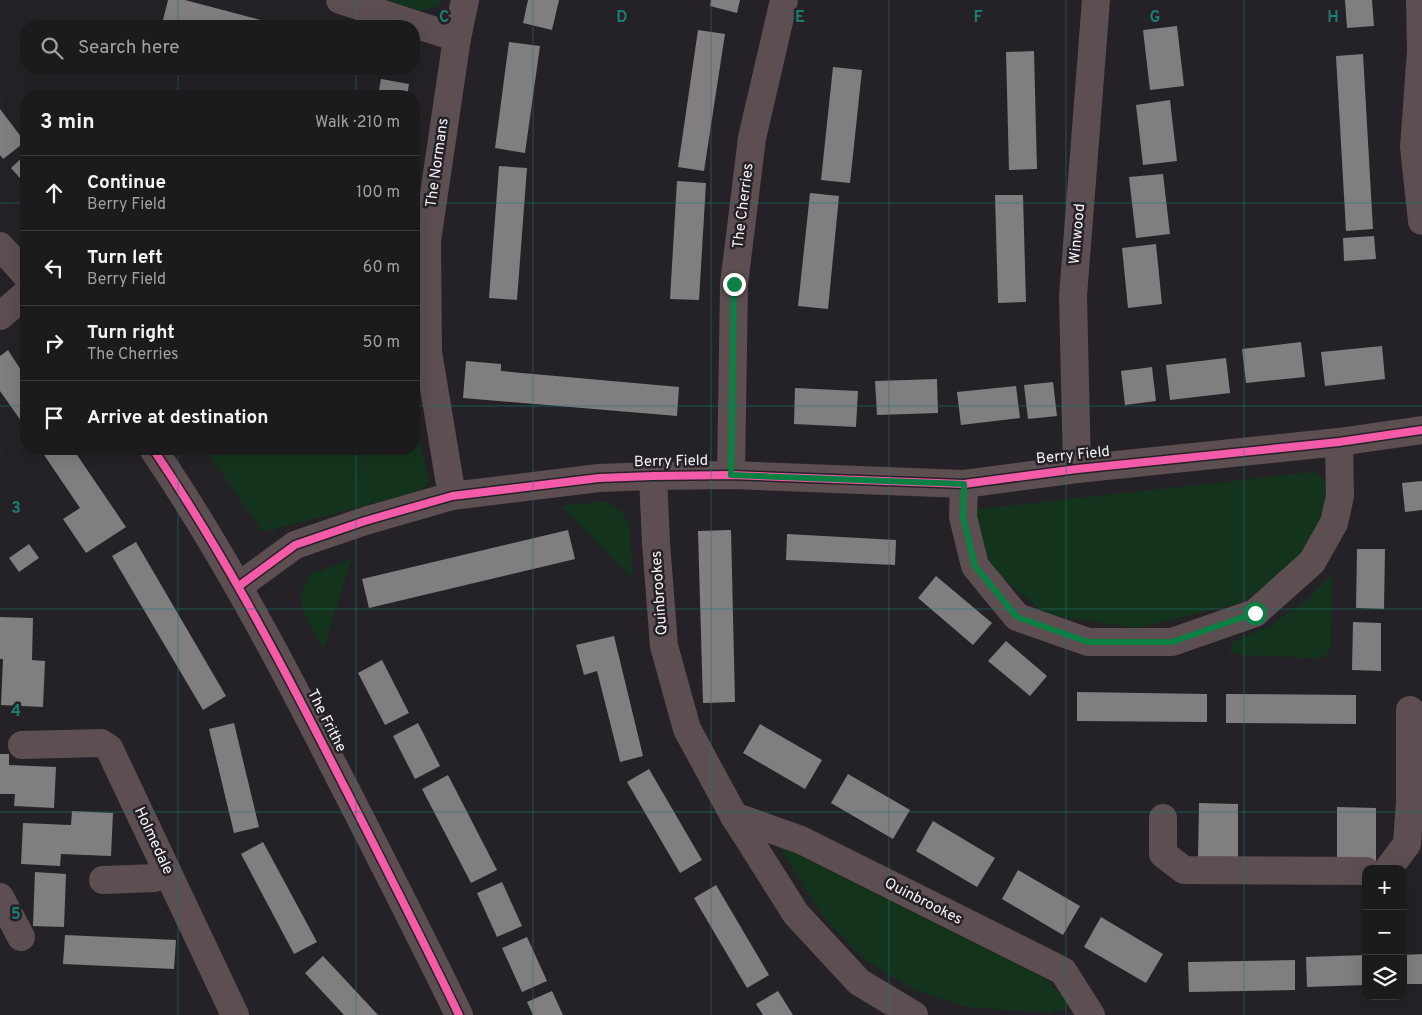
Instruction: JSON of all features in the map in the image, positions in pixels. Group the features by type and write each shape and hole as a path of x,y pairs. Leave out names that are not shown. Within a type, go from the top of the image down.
{"street":[{"path":"340,0 402,20"},
{"name":"The Normans","path":"452,496 428,352 427,241 457,38 466,0"},
{"name":"The Cherries","path":"731,475 734,284 752,138 784,0"},
{"name":"Winwood","path":"1077,469 1073,296 1096,0"},
{"path":"1420,0 1421,51 1414,147 1422,221"},
{"path":"420,26 457,38"},
{"path":"0,246 20,268"},
{"path":"0,316 20,299"},
{"name":"Berry Field","path":"239,586 295,545 364,521 452,496 599,478 653,476 731,475 964,484 1077,469 1339,442 1422,430"},
{"path":"964,484 963,517 975,566 1017,617 1088,642 1172,642 1255,613 1312,562 1334,523 1340,496 1339,442"},
{"name":"The Frithe","path":"157,455 185,495 271,644 408,911 459,1015"},
{"name":"Quinbrookes","path":"653,476 664,646 687,730 734,816 796,914 859,982 914,1015"},
{"path":"1391,865 1407,844 1416,802 1410,710"},
{"name":"Holmedale","path":"22,745 101,743 109,748 235,1015"},
{"name":"Quinbrookes","path":"734,816 801,840 1062,971 1091,1015"},
{"path":"1163,818 1163,854 1184,870 1362,871"},
{"path":"103,880 155,878 168,871"},
{"path":"0,897 21,937"}],"green space":[{"path":"388,0 440,0 439,6 419,11"},
{"path":"420,441 429,483 417,492 263,532 209,455 420,455"},
{"path":"1314,472 1334,485 1317,543 1277,578 1238,604 1136,628 1046,614 992,569 971,510"},
{"path":"605,501 621,511 630,525 632,578 561,506"},
{"path":"352,559 323,649 303,613 301,593 310,574"},
{"path":"1332,577 1331,650 1321,658 1239,655 1230,650 1233,642 1270,626 1307,600 1327,579"},
{"path":"791,840 807,840 1044,978 1067,999 1067,1008 1051,1013 967,1007 914,990 864,959 821,914 781,849"}],"building":[{"path":"168,0 185,0 260,20 163,20"},
{"path":"528,0 559,0 552,30 523,23"},
{"path":"711,0 740,0 737,13 710,6"},
{"path":"1345,0 1372,0 1374,26 1347,28"},
{"path":"1177,26 1184,86 1150,90 1143,30"},
{"path":"698,30 725,34 704,171 678,167"},
{"path":"509,42 540,46 525,153 495,148"},
{"path":"1034,51 1037,169 1009,170 1006,52"},
{"path":"1363,54 1373,229 1346,231 1336,56"},
{"path":"833,67 862,70 850,183 821,180"},
{"path":"381,79 409,84 408,90 379,90"},
{"path":"1170,100 1177,161 1143,165 1136,105"},
{"path":"0,109 20,135 20,146 3,159 0,155"},
{"path":"20,160 20,178 11,168"},
{"path":"499,166 527,168 517,300 489,298"},
{"path":"1163,174 1170,234 1136,238 1129,177"},
{"path":"677,181 706,183 699,300 670,299"},
{"path":"810,193 839,196 828,309 798,306"},
{"path":"995,195 1023,195 1026,302 998,303"},
{"path":"1374,236 1376,259 1344,261 1343,238"},
{"path":"1156,244 1162,304 1128,308 1122,248"},
{"path":"1301,342 1305,377 1246,383 1242,349"},
{"path":"1382,346 1385,379 1325,386 1321,352"},
{"path":"8,350 20,369 20,419 0,391 0,356"},
{"path":"1226,358 1230,393 1170,400 1166,365"},
{"path":"466,361 501,364 501,371 679,387 677,416 463,398"},
{"path":"1152,367 1156,401 1125,405 1121,371"},
{"path":"937,379 938,413 877,415 875,381"},
{"path":"1053,382 1057,416 1028,419 1024,385"},
{"path":"1016,386 1020,418 961,425 957,392"},
{"path":"795,388 858,391 856,427 794,424"},
{"path":"44,455 77,455 126,527 86,553 63,519 80,508"},
{"path":"1422,481 1422,510 1405,512 1402,483"},
{"path":"568,530 575,559 369,608 362,579"},
{"path":"731,530 735,702 703,703 698,531"},
{"path":"787,534 896,540 895,565 786,560"},
{"path":"136,542 226,696 203,710 112,556"},
{"path":"29,544 39,558 19,572 9,558"},
{"path":"1357,549 1385,549 1384,609 1356,608"},
{"path":"936,576 992,623 973,645 918,598"},
{"path":"0,617 33,618 32,660 45,661 43,707 1,705 3,659 0,659"},
{"path":"1353,622 1381,623 1381,671 1352,670"},
{"path":"614,636 643,756 620,762 597,671 584,675 576,645"},
{"path":"1006,641 1047,676 1030,696 988,661"},
{"path":"382,660 409,713 385,725 358,673"},
{"path":"1077,692 1207,694 1207,722 1077,721"},
{"path":"1226,694 1356,695 1356,724 1226,723"},
{"path":"234,723 259,827 234,833 209,729"},
{"path":"418,723 440,766 415,779 393,736"},
{"path":"760,724 822,760 805,789 743,753"},
{"path":"0,754 9,754 9,765 56,767 54,808 14,806 15,794 0,794"},
{"path":"649,769 702,860 680,873 627,782"},
{"path":"848,774 910,810 893,839 831,803"},
{"path":"448,775 497,870 471,883 422,789"},
{"path":"1199,803 1238,804 1238,858 1198,857"},
{"path":"1337,807 1376,808 1376,862 1337,861"},
{"path":"72,811 113,813 111,856 61,854 60,866 21,864 23,823 71,825"},
{"path":"933,821 995,858 977,887 916,851"},
{"path":"263,842 317,942 294,954 241,854"},
{"path":"1018,870 1080,906 1063,935 1002,899"},
{"path":"35,872 66,874 64,927 33,926"},
{"path":"502,882 522,926 497,937 477,893"},
{"path":"716,885 769,975 747,988 694,898"},
{"path":"1101,917 1163,954 1146,983 1084,947"},
{"path":"65,935 176,940 174,969 63,964"},
{"path":"527,937 547,981 522,992 502,948"},
{"path":"1422,954 1422,984 1407,984 1407,955"},
{"path":"1362,955 1362,985 1307,987 1306,957"},
{"path":"323,956 378,1015 344,1015 305,973"},
{"path":"1295,960 1295,990 1189,992 1188,962"},
{"path":"552,991 563,1015 533,1015 527,1002"},
{"path":"778,991 793,1015 763,1015 756,1004"}],"cycle path":[{"path":"239,586 295,545 365,521 452,496 599,478 653,476 731,475 964,484 1077,469 1339,442 1422,430"},
{"path":"157,455 200,522 265,635 377,850 459,1015"}],"route":[{"path":"734,284 731,475 964,484 963,517 975,566 1017,617 1088,642 1172,642 1255,613"}]}
